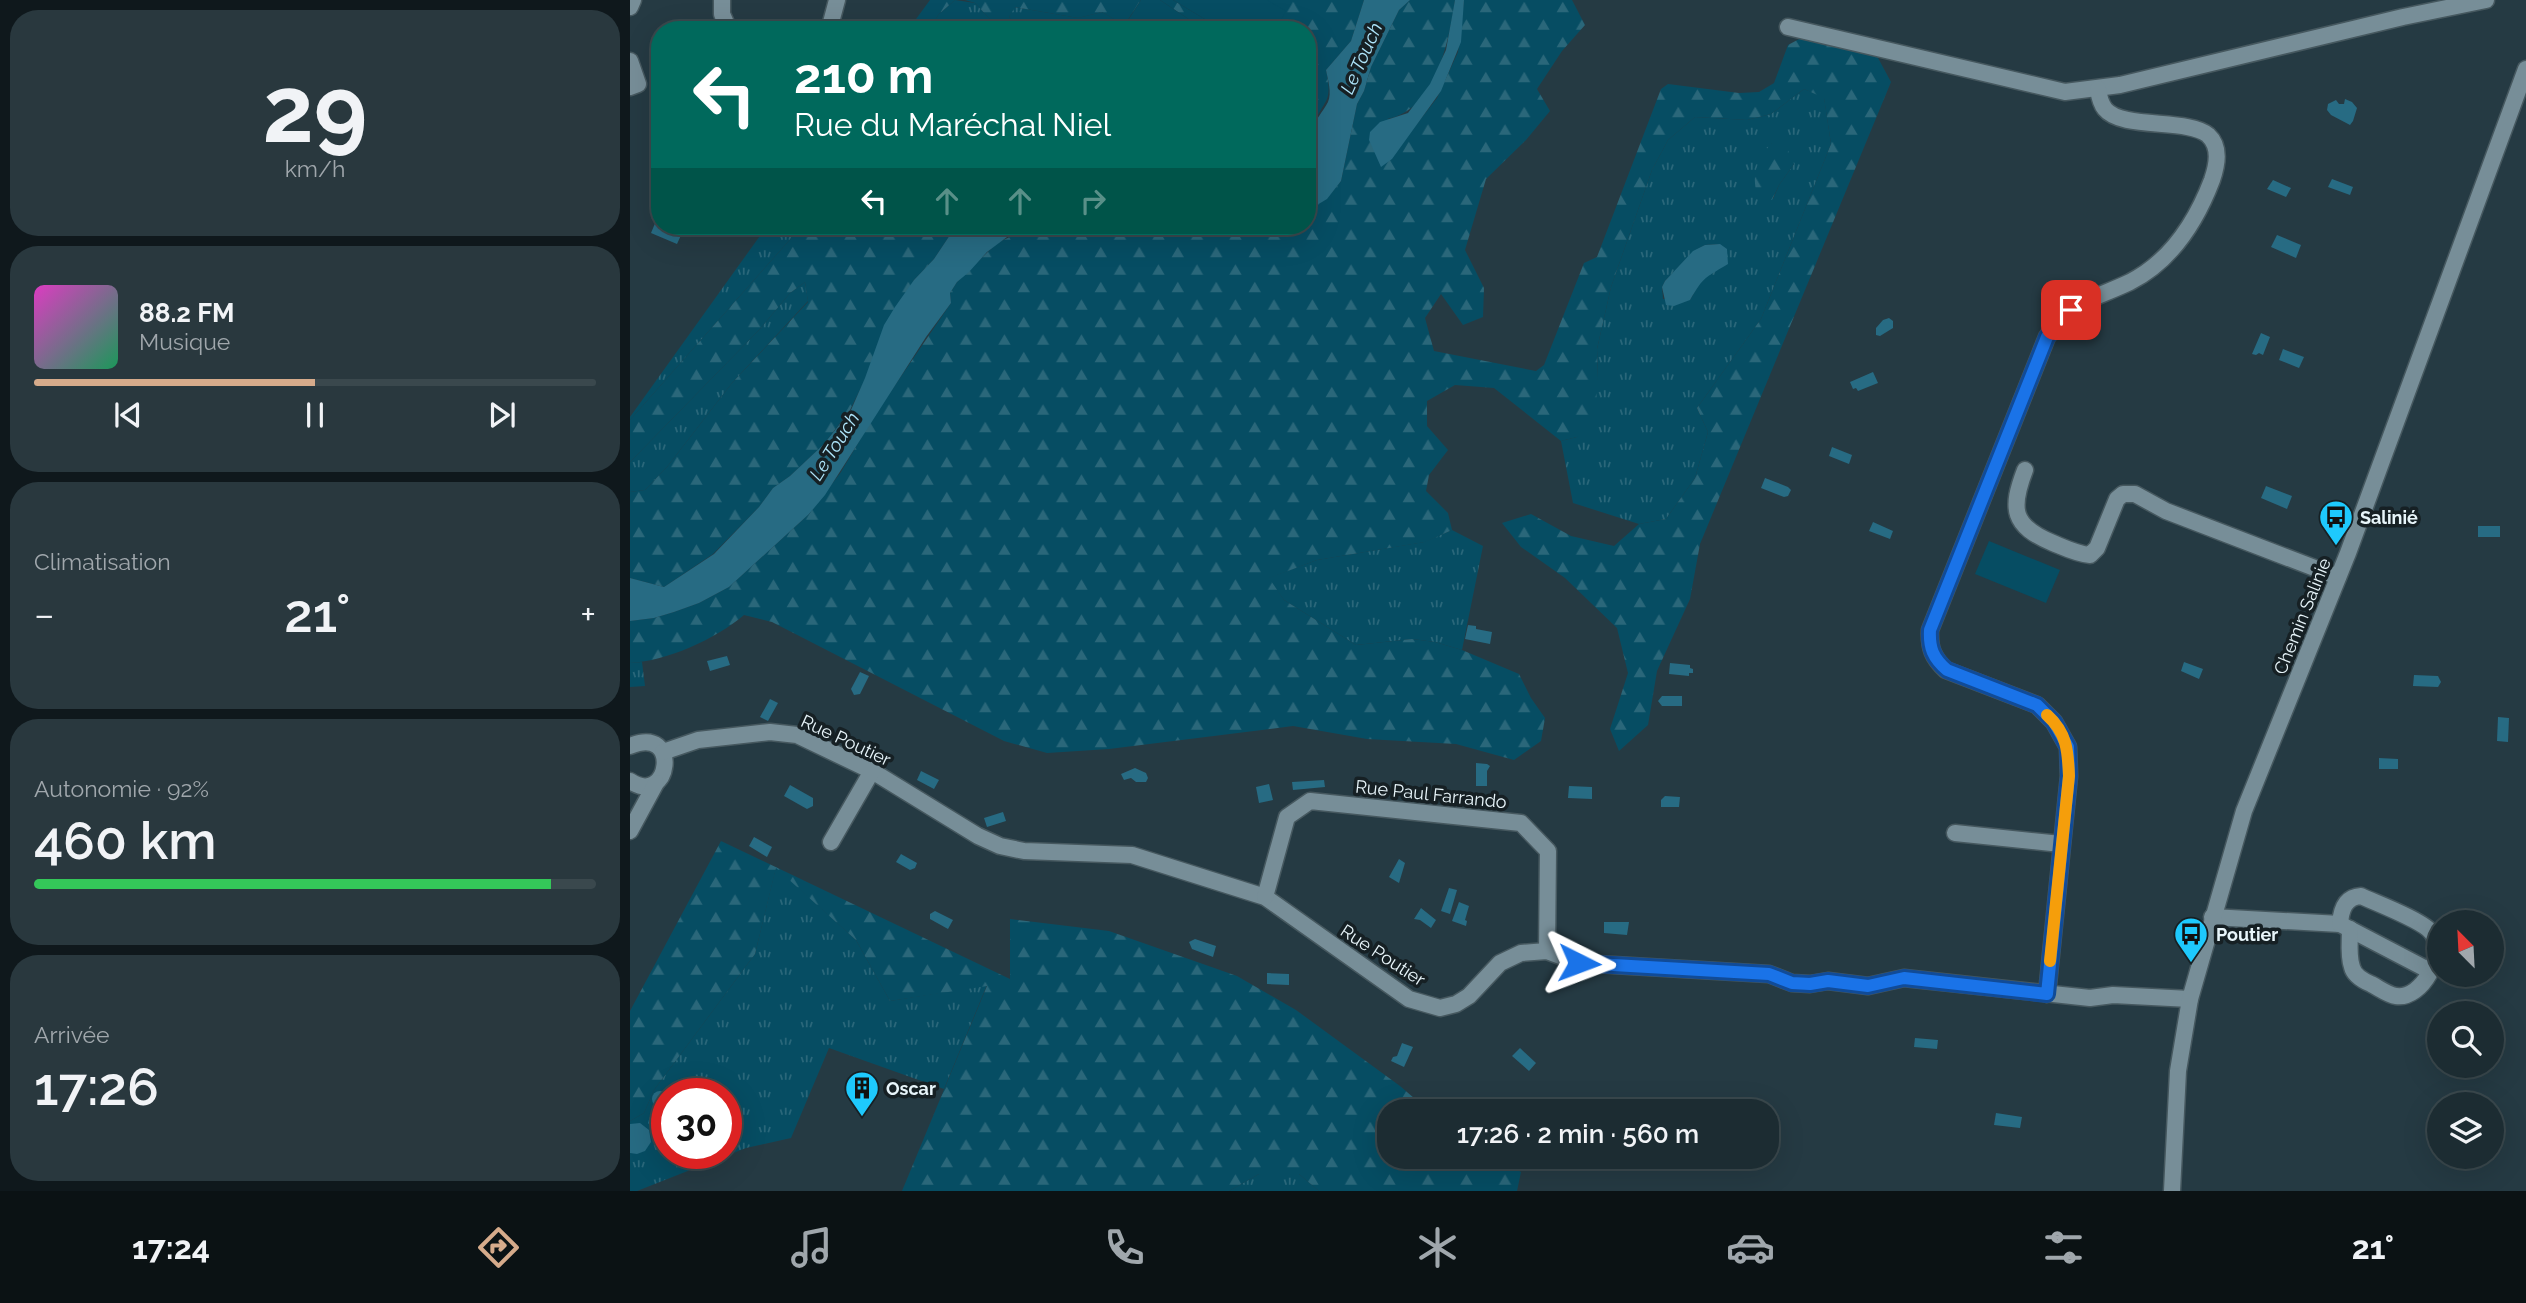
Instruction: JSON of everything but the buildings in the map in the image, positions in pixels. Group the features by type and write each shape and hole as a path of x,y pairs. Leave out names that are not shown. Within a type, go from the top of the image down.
{"street":[{"path":"630,7 633,0"},
{"path":"722,0 725,21"},
{"path":"831,21 837,0"},
{"path":"1788,27 2065,92 2098,89 2486,0"},
{"path":"630,61 638,84 630,86"},
{"name":"Chemin Salinie","path":"2172,1191 2178,1071 2190,999 2244,811 2338,577 2526,69"},
{"path":"2047,994 2069,776 2068,747 2054,722 2037,705 1947,670 1937,662 1929,643 1930,630 2047,337 2059,321 2085,300 2130,282 2168,253 2191,224 2215,171 2216,148 2208,135 2193,128 2163,125 2110,113 2101,102 2098,89"},
{"path":"2025,470 2015,495 2016,511 2027,530 2081,554 2090,555 2097,548 2117,499 2123,495 2136,494 2166,510 2338,577"},
{"name":"Rue Poutier","path":"663,752 698,740 770,732 797,735 872,771 978,836 1000,846 1024,851 1132,855 1265,897 1409,999 1440,1009 1469,996 1500,962 1521,953 1547,951 1579,963 1769,974 1792,983 1828,981 1868,986 1904,978 2090,998 2113,995 2190,999"},
{"path":"630,746 642,741 654,744 663,752 666,763 663,774 630,831"},
{"path":"831,842 872,771"},
{"path":"630,781 645,786 656,783"},
{"name":"Rue Paul Farrando","path":"1265,897 1287,817 1310,801 1521,823 1548,851 1547,951"},
{"path":"1955,833 2061,844"},
{"path":"2427,927 2361,896 2347,902 2341,911 2351,967 2361,980 2395,996 2417,989 2427,975"},
{"path":"2212,917 2345,927 2427,969"}],"green space":[{"path":"930,0 955,0 934,21 915,21"},
{"path":"955,0 975,3 992,21 934,21"},
{"path":"965,0 1141,0 1127,21 1115,21 1102,12 1078,18 1015,7 1009,17 1012,21 992,21 975,3"},
{"path":"1141,0 1160,0 1192,21 1128,21"},
{"path":"1160,0 1173,0 1208,21 1192,21"},
{"path":"1173,0 1267,0 1286,11 1280,21 1208,21"},
{"path":"1267,0 1364,0 1351,41 1326,70 1328,96 1316,118 1316,21 1256,21"},
{"path":"1410,0 1455,0 1444,53 1428,88 1404,113 1387,119 1416,125 1437,98 1458,52 1464,0 1572,0 1585,25 1562,51 1537,89 1550,111 1526,140 1486,179 1465,250 1484,288 1483,317 1463,325 1441,294 1425,318 1434,351 1536,371 1544,365 1584,263 1597,257 1661,89 1668,84 1739,93 1759,92 1774,83 1788,45 1801,38 1877,56 1891,82 1700,544 1690,599 1657,671 1648,725 1619,751 1610,729 1628,673 1617,628 1565,578 1521,547 1502,523 1531,514 1571,536 1614,546 1639,524 1666,519 1695,478 1708,432 1697,408 1761,319 1831,144 1824,98 1804,89 1771,114 1747,120 1695,117 1668,140 1652,170 1611,287 1597,349 1595,418 1577,437 1561,441 1494,388 1455,385 1427,401 1427,426 1448,450 1429,475 1426,491 1448,513 1452,530 1425,542 1317,560 1269,578 1284,600 1356,645 1412,639 1435,642 1462,650 1519,674 1545,718 1541,741 1514,760 1456,744 1367,739 1293,726 1109,749 1047,753 1004,741 772,622 744,615 720,632 690,647 659,658 630,663 630,621 674,612 699,603 729,587 809,514 841,472 874,416 951,303 950,293 957,282 997,243 1014,235 1316,235 1316,205 1327,198 1341,181 1357,104 1371,67 1399,10"},
{"path":"1014,7 1078,18 1102,12 1115,21 1012,21 1009,17"},
{"path":"1804,89 1824,97 1831,144 1761,319 1697,408 1708,432 1695,478 1666,519 1639,524 1573,503 1561,441 1577,437 1598,378 1597,349 1611,287 1652,170 1668,140 1695,117 1747,120 1771,114","holes":["1771,143 1794,164 1773,199","1720,244 1719,269 1705,278 1690,300 1663,299 1662,287 1665,281 1693,252 1705,245"]},
{"path":"1771,143 1787,148 1794,164 1772,200 1757,194 1755,179 1759,161"},
{"path":"761,235 794,235 630,420"},
{"path":"794,235 950,235 934,259 914,280 850,410 824,444 773,488 759,507 713,554 664,587 630,578 630,492 645,490 667,467 732,383 808,302 805,282 790,293 760,329 630,462 630,420"},
{"path":"805,282 808,301 732,383 667,467 645,490 630,492 630,462 760,329 790,293"},
{"path":"1452,530 1483,546 1462,650 1412,639 1356,645 1284,600 1268,578 1317,560 1424,542"},
{"path":"1989,541 2060,570 2046,603 1975,574"},
{"path":"642,662 645,686 630,687 630,663"},
{"path":"721,841 1010,979 1010,919 1109,931 1237,976 1296,1010 1415,1099 1377,1099 1377,1169 1516,1169 1521,1172 1517,1191 1319,1191 1299,1174 1259,1174 1229,1191 902,1191 987,986 890,1001 856,940 776,868 755,954 663,1078 651,1078 651,1097 644,1113 630,1121 630,1011"},
{"path":"776,867 856,940 890,1001 987,985 944,1089 829,1048 791,1138 742,1150 742,1078 663,1078 755,954"},
{"path":"651,1097 651,1169 693,1169 637,1191 630,1191 630,1121 644,1113"},
{"path":"1259,1174 1299,1174 1319,1191 1229,1191"}],"water":[{"name":"Le Touch","path":"1364,0 1410,0 1399,10 1371,67 1357,104 1341,181 1327,199 1316,206 1316,121 1329,98 1326,70 1351,41"},
{"path":"1455,0 1464,0 1461,42 1441,91 1392,159 1381,167 1369,140 1370,132 1380,122 1408,113 1430,84 1446,50"},
{"path":"2345,99 2357,108 2350,125 2327,110 2328,104 2336,100 2339,104 2344,104"},
{"path":"2332,179 2353,187 2350,195 2328,187"},
{"path":"2273,180 2291,188 2286,197 2267,189"},
{"path":"656,235 681,235 677,244"},
{"name":"Le Touch","path":"950,235 1012,235 987,252 957,282 950,293 951,303 926,337 825,495 809,514 729,587 699,603 674,612 630,621 630,578 664,587 714,554 759,507 773,488 824,444 851,410 884,325 914,280 934,259"},
{"path":"2277,235 2301,245 2296,258 2271,247"},
{"path":"1720,244 1727,249 1728,264 1706,278 1690,300 1674,306 1666,305 1662,287 1665,281 1693,251 1705,245"},
{"path":"1889,318 1893,321 1893,328 1880,336 1876,335 1876,328"},
{"path":"2261,333 2270,337 2263,355 2252,354"},
{"path":"2283,349 2304,357 2299,368 2279,360"},
{"path":"1873,372 1878,383 1858,391 1853,389 1850,382"},
{"path":"1832,447 1852,455 1849,464 1829,456"},
{"path":"1765,478 1788,487 1791,490 1788,496 1761,488"},
{"path":"2266,486 2292,496 2287,509 2261,498"},
{"path":"1873,522 1893,531 1890,539 1869,531"},
{"path":"2478,526 2500,526 2500,537 2478,537"},
{"path":"1468,625 1492,632 1490,644 1465,639"},
{"path":"727,656 730,665 710,671 707,661"},
{"path":"2184,662 2203,669 2199,679 2181,671"},
{"path":"1670,663 1690,665 1693,673 1689,673 1689,676 1669,674"},
{"path":"860,672 869,676 860,694 854,695 851,689"},
{"path":"2414,675 2438,676 2441,682 2438,687 2413,686"},
{"path":"1662,696 1682,696 1682,706 1662,706 1658,701"},
{"path":"770,699 778,703 768,721 760,717"},
{"path":"2498,717 2509,718 2508,742 2497,741"},
{"path":"2379,758 2398,759 2398,769 2379,769"},
{"path":"1476,763 1490,766 1487,771 1487,786 1476,786"},
{"path":"1135,768 1146,773 1146,782 1136,782 1131,778 1124,780 1121,774"},
{"path":"921,771 939,780 934,789 917,780"},
{"path":"1324,780 1325,787 1293,790 1292,782"},
{"path":"1269,784 1273,800 1259,803 1256,787"},
{"path":"790,785 813,798 813,806 807,809 784,796"},
{"path":"1569,786 1592,787 1592,799 1568,798"},
{"path":"1665,796 1680,797 1679,807 1661,807 1661,800"},
{"path":"1003,812 1006,821 987,827 984,818"},
{"path":"754,837 772,847 767,857 749,846"},
{"path":"901,854 917,863 915,868 910,870 896,862"},
{"path":"1399,859 1405,863 1399,883 1389,877"},
{"path":"1449,888 1457,890 1450,914 1441,911"},
{"path":"1459,902 1469,906 1466,926 1452,921"},
{"path":"1421,908 1436,920 1431,928 1414,919"},
{"path":"935,911 953,920 948,929 930,919 930,914"},
{"path":"1604,922 1629,922 1627,935 1604,933"},
{"path":"1195,939 1216,946 1213,957 1192,949 1189,942"},
{"path":"1267,973 1289,974 1289,985 1267,984"},
{"path":"1915,1038 1938,1040 1937,1049 1914,1047"},
{"path":"1402,1043 1413,1047 1404,1067 1391,1061 1397,1056"},
{"path":"1520,1048 1536,1063 1529,1071 1512,1056"},
{"path":"1996,1113 2022,1117 2020,1128 1994,1125"},
{"path":"640,1123 649,1130 651,1142 645,1151 630,1153 630,1124"}],"slow traffic":[{"path":"2047,715 2068,747 2069,776 2050,961"}],"place":[{"name":"Salinié","path":"2336,547"},
{"name":"Poutier","path":"2191,964"},
{"name":"Oscar","path":"862,1118"}],"route":[{"path":"1579,963 1736,971 1769,974 1792,983 1810,984 1828,981 1868,986 1904,978 2047,994 2069,776 2068,747 2054,722 2037,705 1947,670 1937,662 1929,643 1930,630 2047,337 2071,310"}]}
